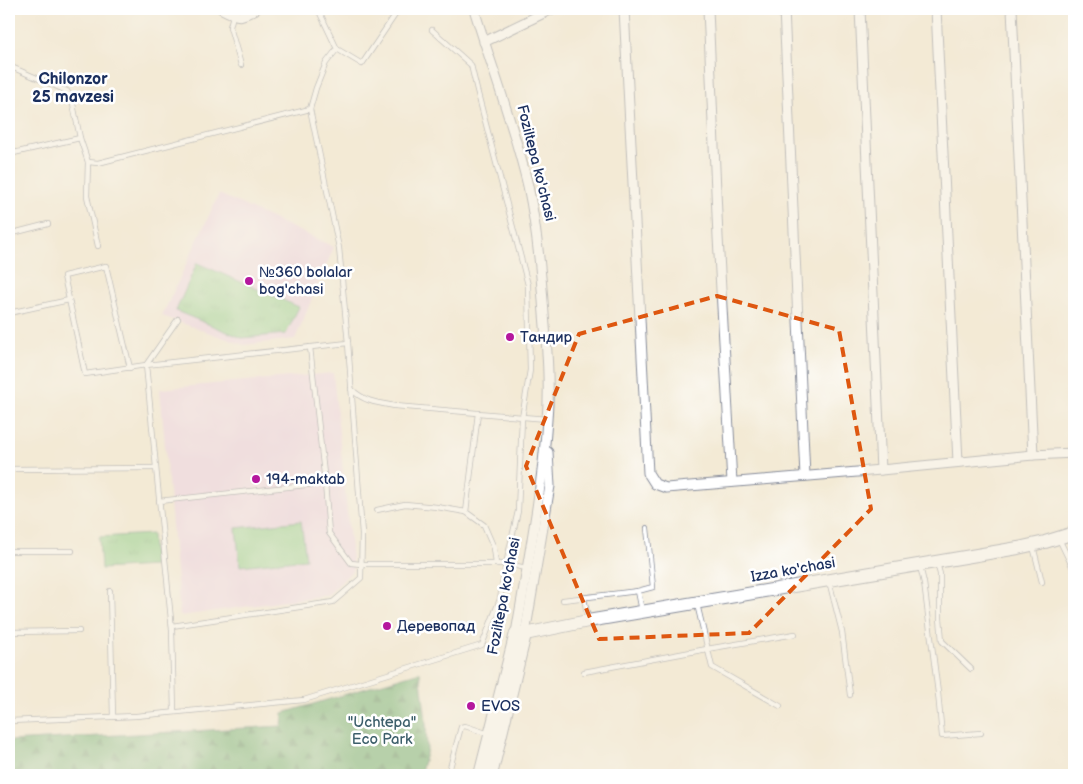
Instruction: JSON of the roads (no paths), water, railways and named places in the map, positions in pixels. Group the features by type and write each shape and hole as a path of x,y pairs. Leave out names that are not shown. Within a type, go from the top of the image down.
{"main road":[{"name":"Izza ko'chasi","path":"520,634 1033,545 1074,533"},
{"name":"Foziltepa ko'chasi","path":"480,775 520,634"},
{"name":"Foziltepa ko'chasi","path":"491,775 520,634"}],"street":[{"path":"222,9 239,16 245,16 256,9"},
{"name":"Foziltepa ko'chasi","path":"474,9 508,112 527,185 535,225 547,355 550,486 520,634"},
{"path":"484,42 552,9"},
{"path":"624,9 648,473 654,484 666,488 881,470 1034,454 1074,452"},
{"path":"708,9 718,237 732,482"},
{"path":"784,9 805,476"},
{"path":"860,9 881,470"},
{"path":"936,9 958,462"},
{"path":"1012,9 1034,454"},
{"name":"Foziltepa ko'chasi","path":"520,634 547,420"}],"lane":[{"path":"318,9 337,49 362,64 399,9"},
{"path":"233,14 230,27 242,65"},
{"path":"9,721 136,716 304,700 482,645 500,599 518,511 522,418 530,370 528,285 471,65 432,30"},
{"path":"172,626 333,602 360,578 362,534 352,389 339,248 310,109 326,63 337,49"},
{"path":"9,66 67,91 72,99 80,138 88,162 87,196 98,246"},
{"path":"88,162 98,163 310,109"},
{"path":"9,154 80,138"},
{"path":"9,234 48,224"},
{"path":"130,368 106,266 64,276 85,374 130,368 146,365 348,343"},
{"path":"9,313 69,300"},
{"path":"174,712 172,626 146,365 178,320"},
{"path":"310,347 329,533 351,563 506,564 527,568"},
{"path":"352,389 360,397 376,402 421,409 547,420"},
{"path":"466,512 478,413"},
{"path":"9,469 156,468"},
{"path":"159,502 325,483"},
{"path":"377,510 405,504 466,512 484,525 494,548 496,564"},
{"path":"563,600 638,591 653,587 647,528"},
{"path":"1058,538 1074,570"},
{"path":"1033,545 1042,582"},
{"path":"9,551 72,551"},
{"path":"937,562 940,574 942,641 971,669"},
{"path":"920,565 937,684 942,736 981,733"},
{"path":"828,580 842,632 850,695"},
{"path":"110,591 112,717"},
{"path":"638,591 642,612"},
{"path":"584,598 588,621"},
{"path":"697,603 712,667 780,706"},
{"path":"9,632 79,631"},
{"path":"584,672 795,634"},
{"path":"448,775 461,727 465,726 491,734"}],"water":[{"path":"254,770 255,773 259,770 263,771 266,775 192,775 194,772"}],"place":[{"name":"№360 bolalar bog'chasi","path":"249,281"},
{"name":"Тандир","path":"510,337"},
{"name":"194-maktab","path":"256,479"},
{"name":"Деревопад","path":"387,626"},
{"name":"EVOS","path":"471,706"}],"district":[{"name":"Chilonzor 25 mavzesi","path":"73,88"}],"park label":[{"name":"\"Uchtepa\" Eco Park","path":"382,730"}]}
